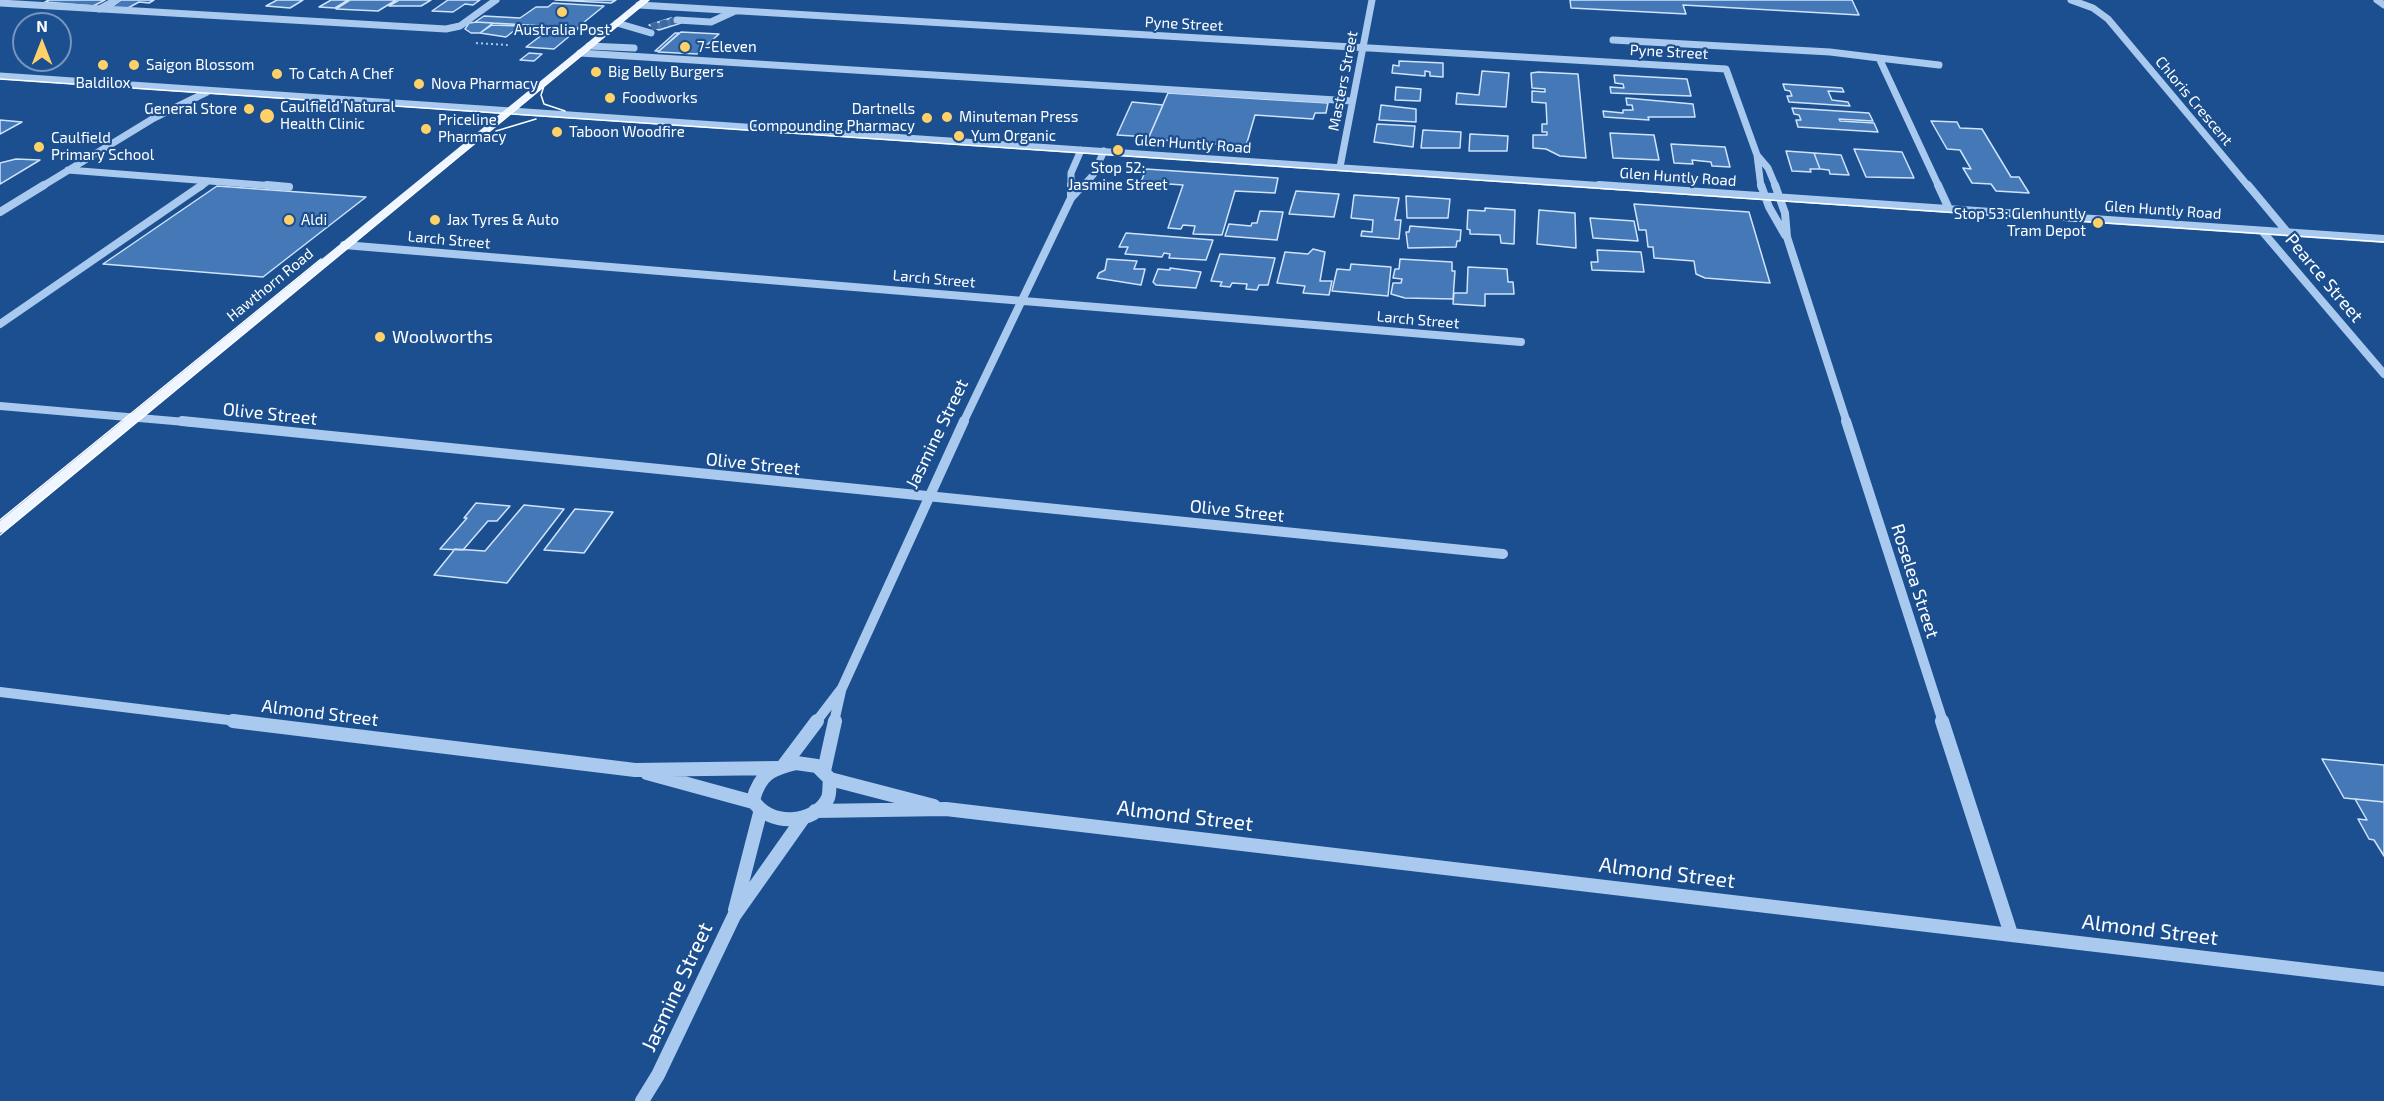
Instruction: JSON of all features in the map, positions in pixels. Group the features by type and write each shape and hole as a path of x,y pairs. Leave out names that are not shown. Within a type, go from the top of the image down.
{"main road":[{"name":"Hawthorn Road","path":"0,528 642,2"}],"street":[{"path":"99,9 117,0"},
{"path":"0,3 446,29 459,26 496,0"},
{"name":"Masters Street","path":"1340,167 1372,0"},
{"name":"Chloris Crescent","path":"2071,0 2093,8 2108,19 2288,232"},
{"path":"2377,0 2384,5"},
{"name":"Pyne Street","path":"642,2 735,10 1726,69 1757,155"},
{"path":"677,20 711,22 735,10"},
{"path":"616,23 649,30"},
{"path":"1613,40 1830,52 1939,65"},
{"path":"590,46 634,48"},
{"path":"580,53 1352,101"},
{"path":"1880,58 1949,209"},
{"name":"Glen Huntly Road","path":"0,76 2384,239"},
{"path":"154,118 191,90"},
{"path":"0,212 154,118 209,91"},
{"name":"Jasmine Street","path":"1071,198 1071,172 1081,150"},
{"name":"Jasmine Street","path":"781,766 842,688 928,497 1071,198 1093,175 1104,151"},
{"name":"Roselea Street","path":"1757,155 1757,172 1769,212 1786,237"},
{"name":"Roselea Street","path":"1757,155 1768,168 1785,213 1786,237 2011,934"},
{"path":"68,170 289,187"},
{"path":"0,324 208,181"},
{"name":"Pearce Street","path":"2262,231 2384,374"},
{"name":"Larch Street","path":"344,245 1521,342"},
{"name":"Olive Street","path":"0,406 1503,554"},
{"name":"Jasmine Street","path":"827,775 842,688"},
{"name":"Almond Street","path":"0,692 635,770 781,766"},
{"path":"807,763 827,775 829,796 824,804 809,814 779,820 757,807 754,792 758,783 781,766 807,763"},
{"name":"Almond Street","path":"635,770 757,807"},
{"name":"Almond Street","path":"827,775 946,809"},
{"name":"Jasmine Street","path":"734,916 757,807"},
{"name":"Almond Street","path":"809,814 946,809 2384,979"},
{"name":"Jasmine Street","path":"642,1101 658,1075 734,916 809,814"},
{"name":"Jasmine Street","path":"650,1101 658,1075"}],"path":[{"path":"476,43 507,45 504,47"}],"building":[{"path":"49,0 105,0 93,6 45,2"},
{"path":"121,0 154,0 149,3 139,2 126,9 110,8"},
{"path":"277,0 303,0 290,8 266,6"},
{"path":"331,0 348,0 335,8 319,7"},
{"path":"350,0 396,0 378,11 336,9"},
{"path":"399,0 431,0 421,6 389,6"},
{"path":"448,0 480,0 473,5 465,4 453,12 432,11"},
{"path":"555,0 616,0 611,3"},
{"path":"1570,0 1852,0 1859,15 1683,5 1686,14 1571,8"},
{"name":"Australia Post","path":"553,3 604,6 580,28 475,22 484,16 520,18 536,7 548,7"},
{"path":"671,18 681,23 659,30 649,25"},
{"path":"469,23 493,23 480,33 471,33 465,29"},
{"path":"492,25 520,26 506,37 480,33"},
{"path":"551,28 578,29 554,49 526,47"},
{"name":"7-Eleven","path":"681,32 719,34 697,54 658,52"},
{"path":"675,33 679,33 659,51 655,51"},
{"path":"529,53 542,54 534,61 520,60"},
{"path":"1399,61 1443,63 1443,77 1430,76 1430,72 1425,71 1425,76 1392,73 1393,65 1399,66"},
{"path":"1482,71 1509,73 1506,107 1456,104 1457,93 1479,95"},
{"path":"1531,73 1578,74 1586,158 1560,156 1546,149 1533,148 1533,135 1547,135 1547,132 1542,132 1542,124 1547,124 1546,103 1532,102 1532,91 1545,92 1545,89 1532,88"},
{"path":"1614,75 1687,79 1691,96 1611,93 1610,87 1624,88 1623,84 1615,83"},
{"path":"1783,84 1842,88 1844,92 1828,91 1832,100 1848,102 1850,106 1789,102 1787,96 1792,96 1790,91 1785,90"},
{"path":"1396,87 1421,89 1420,101 1395,100"},
{"path":"1168,93 1328,103 1326,113 1315,113 1313,119 1255,115 1246,146 1148,139"},
{"path":"1626,98 1693,104 1695,117 1648,117 1649,120 1604,117 1603,111 1623,113 1623,110 1633,110 1632,105 1627,105"},
{"path":"1132,102 1163,105 1149,137 1117,135"},
{"path":"1381,105 1416,109 1416,122 1379,120"},
{"path":"1792,108 1869,113 1873,121 1839,119 1840,121 1874,123 1878,132 1798,127 1796,120 1801,120 1799,115 1794,114"},
{"path":"0,120 22,122 0,134"},
{"path":"1931,121 1957,122 1960,128 1982,129 2011,177 2019,177 2029,193 1996,191 1991,184 1972,183 1963,168 1971,169 1960,150 1947,149"},
{"path":"1377,124 1415,126 1413,147 1374,142"},
{"path":"1423,130 1461,132 1460,148 1421,148"},
{"path":"1610,133 1654,135 1659,160 1613,158"},
{"path":"1470,134 1508,136 1507,151 1469,151"},
{"path":"1671,144 1725,147 1730,167 1712,166 1711,162 1692,160 1693,164 1674,163"},
{"path":"1854,149 1902,152 1914,178 1866,177"},
{"path":"1786,151 1814,153 1820,169 1810,169 1811,172 1792,171"},
{"path":"1814,153 1841,155 1849,175 1830,174 1829,170 1820,169"},
{"path":"16,159 40,160 0,184 0,163"},
{"path":"1146,169 1278,178 1275,193 1235,191 1222,235 1193,234 1195,226 1183,225 1181,229 1168,228 1183,185 1141,182"},
{"path":"217,186 366,197 263,277 103,264"},
{"path":"1296,191 1339,194 1334,217 1289,214"},
{"path":"1354,195 1399,198 1395,220 1401,220 1399,239 1361,236 1362,231 1372,232 1373,220 1351,218"},
{"path":"1406,196 1450,199 1448,218 1407,218"},
{"path":"1634,204 1749,212 1770,283 1705,278 1696,274 1694,261 1654,258 1653,247 1648,247 1646,230 1639,230"},
{"path":"1485,208 1515,210 1514,244 1501,243 1500,235 1470,234 1470,230 1467,229 1468,210 1485,211"},
{"path":"1539,210 1575,213 1576,248 1537,244"},
{"path":"1260,211 1283,212 1277,240 1225,236 1229,224 1251,226 1252,223 1257,223"},
{"path":"1590,218 1634,221 1638,241 1593,238"},
{"path":"1410,226 1461,230 1460,241 1457,241 1456,247 1408,248 1406,232 1409,232"},
{"path":"1126,233 1213,240 1206,260 1169,258 1170,254 1164,253 1162,257 1125,254 1128,247 1119,247"},
{"path":"1313,249 1325,252 1320,281 1332,281 1329,295 1303,293 1305,286 1277,283 1285,252 1308,254"},
{"path":"1597,250 1641,252 1644,272 1592,270 1591,262 1598,262"},
{"path":"1220,254 1275,258 1268,285 1259,285 1257,290 1246,289 1247,284 1232,283 1230,287 1220,286 1222,282 1211,281"},
{"path":"1107,259 1137,261 1134,269 1145,269 1141,285 1097,278 1099,273 1105,270"},
{"path":"1400,259 1452,262 1452,271 1455,271 1453,299 1405,298 1391,294 1393,283 1401,283 1402,279 1393,278 1395,269 1399,269"},
{"path":"1351,264 1391,267 1388,296 1332,291 1337,269 1350,270"},
{"path":"1468,267 1507,269 1508,282 1513,282 1514,294 1485,294 1485,306 1453,304 1454,293 1467,293"},
{"path":"1170,268 1201,272 1196,288 1156,285 1153,282 1158,269 1170,270"},
{"path":"476,503 510,506 497,521 488,521 463,550 440,549 467,518 464,518"},
{"path":"524,505 564,509 507,583 434,575 455,549 485,551"},
{"path":"575,509 613,512 584,553 544,550"},
{"path":"2322,759 2384,765 2384,802 2344,798"},
{"path":"2355,799 2384,802 2384,856 2374,840 2369,839 2358,819 2367,820"}],"tunnel":[{"path":"651,27 677,20"}],"tram line":[{"path":"544,87 649,0"},
{"path":"0,79 511,114"},
{"path":"511,114 544,87"},
{"path":"544,87 541,95 544,104 565,111"},
{"path":"0,535 511,114"},
{"path":"511,114 2384,242"},
{"path":"496,131 536,119"},
{"path":"0,520 321,259"}],"place":[{"name":"Australia Post","path":"562,12"},
{"name":"7-Eleven","path":"685,47"},
{"name":"Baldilox","path":"103,65"},
{"name":"Saigon Blossom","path":"134,65"},
{"name":"Big Belly Burgers","path":"596,72"},
{"name":"To Catch A Chef","path":"277,74"},
{"name":"Nova Pharmacy","path":"419,84"},
{"name":"Foodworks","path":"610,98"},
{"name":"General Store","path":"249,109"},
{"name":"Caulfield Natural Health Clinic","path":"267,116"},
{"name":"Minuteman Press","path":"947,117"},
{"name":"Dartnells Compounding Pharmacy","path":"927,118"},
{"name":"Priceline Pharmacy","path":"426,129"},
{"name":"Taboon Woodfire","path":"557,132"},
{"name":"Yum Organic","path":"959,136"},
{"name":"Caulfield Primary School","path":"39,147"},
{"name":"Stop 52: Jasmine Street","path":"1118,150"},
{"name":"Aldi","path":"289,220"},
{"name":"Jax Tyres & Auto","path":"435,220"},
{"name":"Stop 53: Glenhuntly Tram Depot","path":"2098,223"},
{"name":"Woolworths","path":"380,337"}]}
